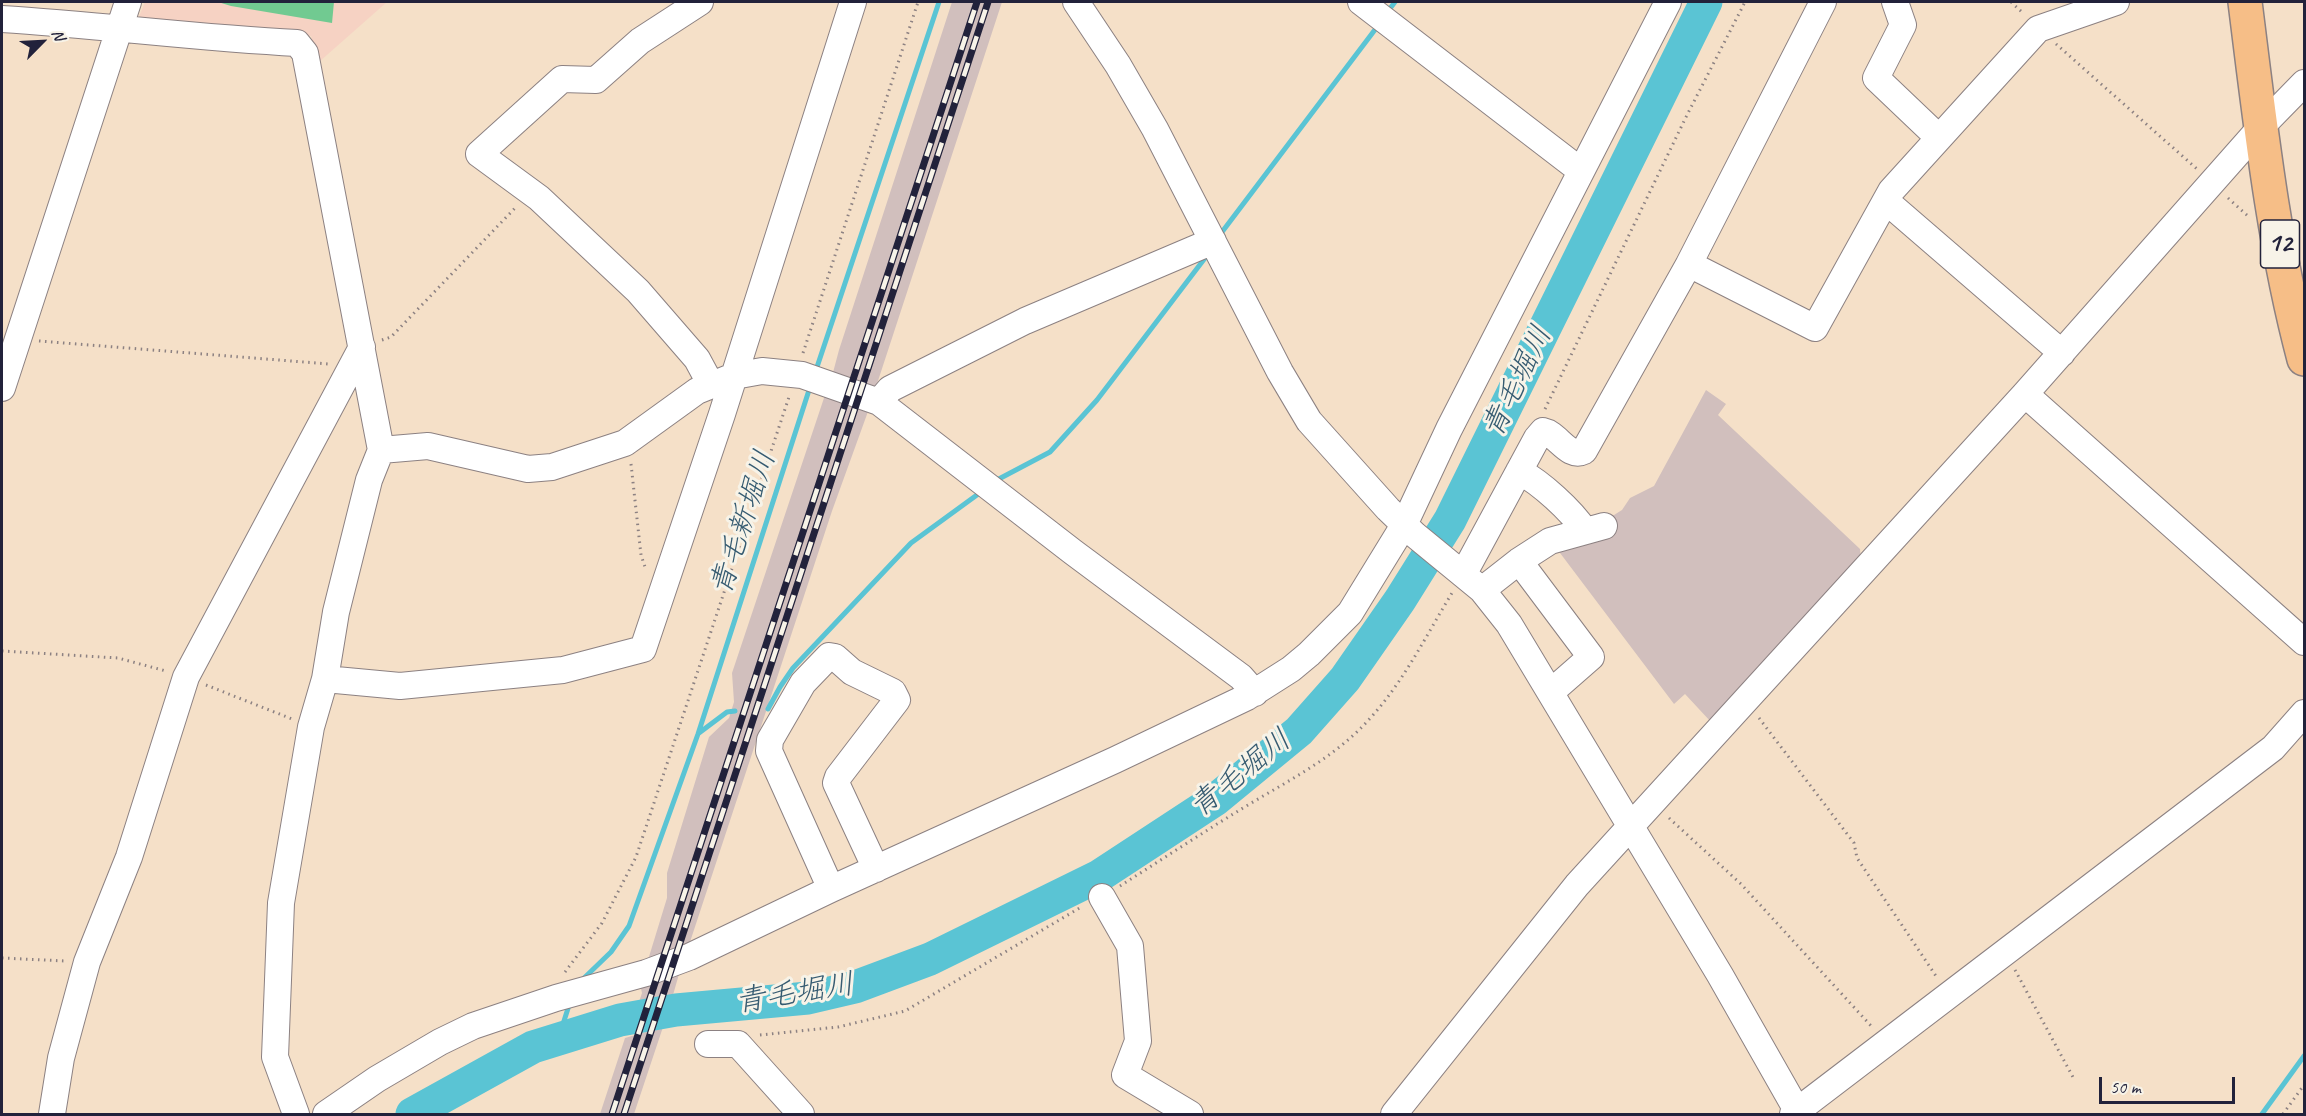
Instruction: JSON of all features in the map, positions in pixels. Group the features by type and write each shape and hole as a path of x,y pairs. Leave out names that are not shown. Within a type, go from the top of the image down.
{"main road":[{"name":"12","path":"2245,2 2261,128 2296,329 2304,359"}],"street":[{"path":"2,388 128,2"},
{"path":"700,2 640,41 596,80 562,79 479,154 531,192 638,291 697,359 723,381"},
{"path":"325,679 411,685 563,670 643,650 723,381 853,2"},
{"path":"1076,2 1118,64 1150,119 1293,397 1328,443 1409,530 1466,575 1522,642 1720,975 1796,1113 2273,748 2304,713"},
{"path":"1361,2 1581,171"},
{"path":"326,1114 377,1079 472,1026 557,989 598,987 689,957 1255,693 1310,654 1350,613 1409,530 1449,429 1668,2"},
{"path":"1466,575 1519,471 1543,431 1550,432 1572,452 1584,451 1689,264 1823,2"},
{"path":"1895,2 1903,25 1876,78 1939,138"},
{"path":"1689,264 1815,328 1891,190 2038,29 2116,2"},
{"path":"16,14 118,29 297,43 305,53 357,356 381,450 369,480 336,612 325,679 311,727 281,903 275,1057 296,1114"},
{"path":"1394,1114 1577,885 2025,394 2261,128 2304,83"},
{"path":"1886,201 2062,353"},
{"path":"879,402 890,389 1025,321 1212,241"},
{"path":"52,1114 62,1058 87,962 129,857 186,677 357,356"},
{"path":"381,450 428,446 528,469 552,466 625,442 697,391 723,381 762,371 797,375 879,402 1073,552 1241,677 1255,693"},
{"path":"2025,394 2304,642"},
{"path":"1466,575 1527,556 1550,541 1594,528 1578,520 1529,476 1519,471"},
{"path":"1527,556 1592,657 1551,692"},
{"path":"831,889 769,751 770,740 803,683 829,656 835,657 852,672 893,692 897,699 837,777 836,783 876,869"},
{"path":"1102,897 1130,946 1138,1041 1125,1074 1190,1114"},
{"path":"708,1044 738,1044 801,1114"}],"path":[{"path":"557,989 602,923 636,857 797,375 918,2"},
{"path":"1543,431 1540,419 1686,117 1745,2"},
{"path":"2011,2 2281,248"},
{"path":"17,339 357,356 391,337 531,192"},
{"path":"625,442 630,453 641,555 660,599"},
{"path":"738,1044 746,1036 838,1027 905,1011 1096,898 1102,897 1242,808 1317,764 1354,735 1394,689 1466,575"},
{"path":"2,651 118,658 186,677 311,727"},
{"path":"1745,700 1854,843 1857,858 1948,996"},
{"path":"1652,802 1741,884 1887,1043"},
{"path":"2006,952 2074,1079"},
{"path":"2,958 87,962"},
{"path":"2283,1114 2304,1085"}],"shaded area":[{"path":"145,2 387,2 319,62 311,36 136,24"},
{"path":"952,2 1002,2 875,390 831,380 839,350"},
{"path":"827,389 870,406 832,511 689,945 648,960 667,898 667,873 709,737 729,718 734,702 732,673"},
{"path":"1706,390 1726,404 1718,415 1860,549 1861,560 1711,722 1685,694 1674,704 1554,545 1606,520 1622,510 1630,498 1654,486"},
{"path":"681,967 673,995 638,1005 642,993 640,984"},
{"path":"663,1027 634,1114 600,1114 625,1038"}],"green space":[{"path":"218,2 334,2 332,23"}],"waterway":[{"name":"青毛新堀川","path":"815,373 939,2"},
{"path":"1388,11 1395,2"},
{"name":"青毛堀川","path":"412,1114 533,1047 620,1020 676,1010 808,998 855,987 930,959 1099,876 1215,800 1299,731 1345,679 1400,600 1450,520 1706,2"},
{"path":"1222,232 1377,27"},
{"path":"995,481 1050,452 1097,400 1205,258"},
{"name":"青毛新堀川","path":"581,981 611,952 629,926 698,734 811,384"},
{"path":"768,709 793,668 911,543 981,492"},
{"path":"699,733 727,712 735,711"},
{"name":"青毛新堀川","path":"558,1040 570,1002"},
{"path":"2262,1114 2304,1056"}],"railway":[{"path":"612,1114 977,2"},
{"path":"624,1114 988,2"}]}
